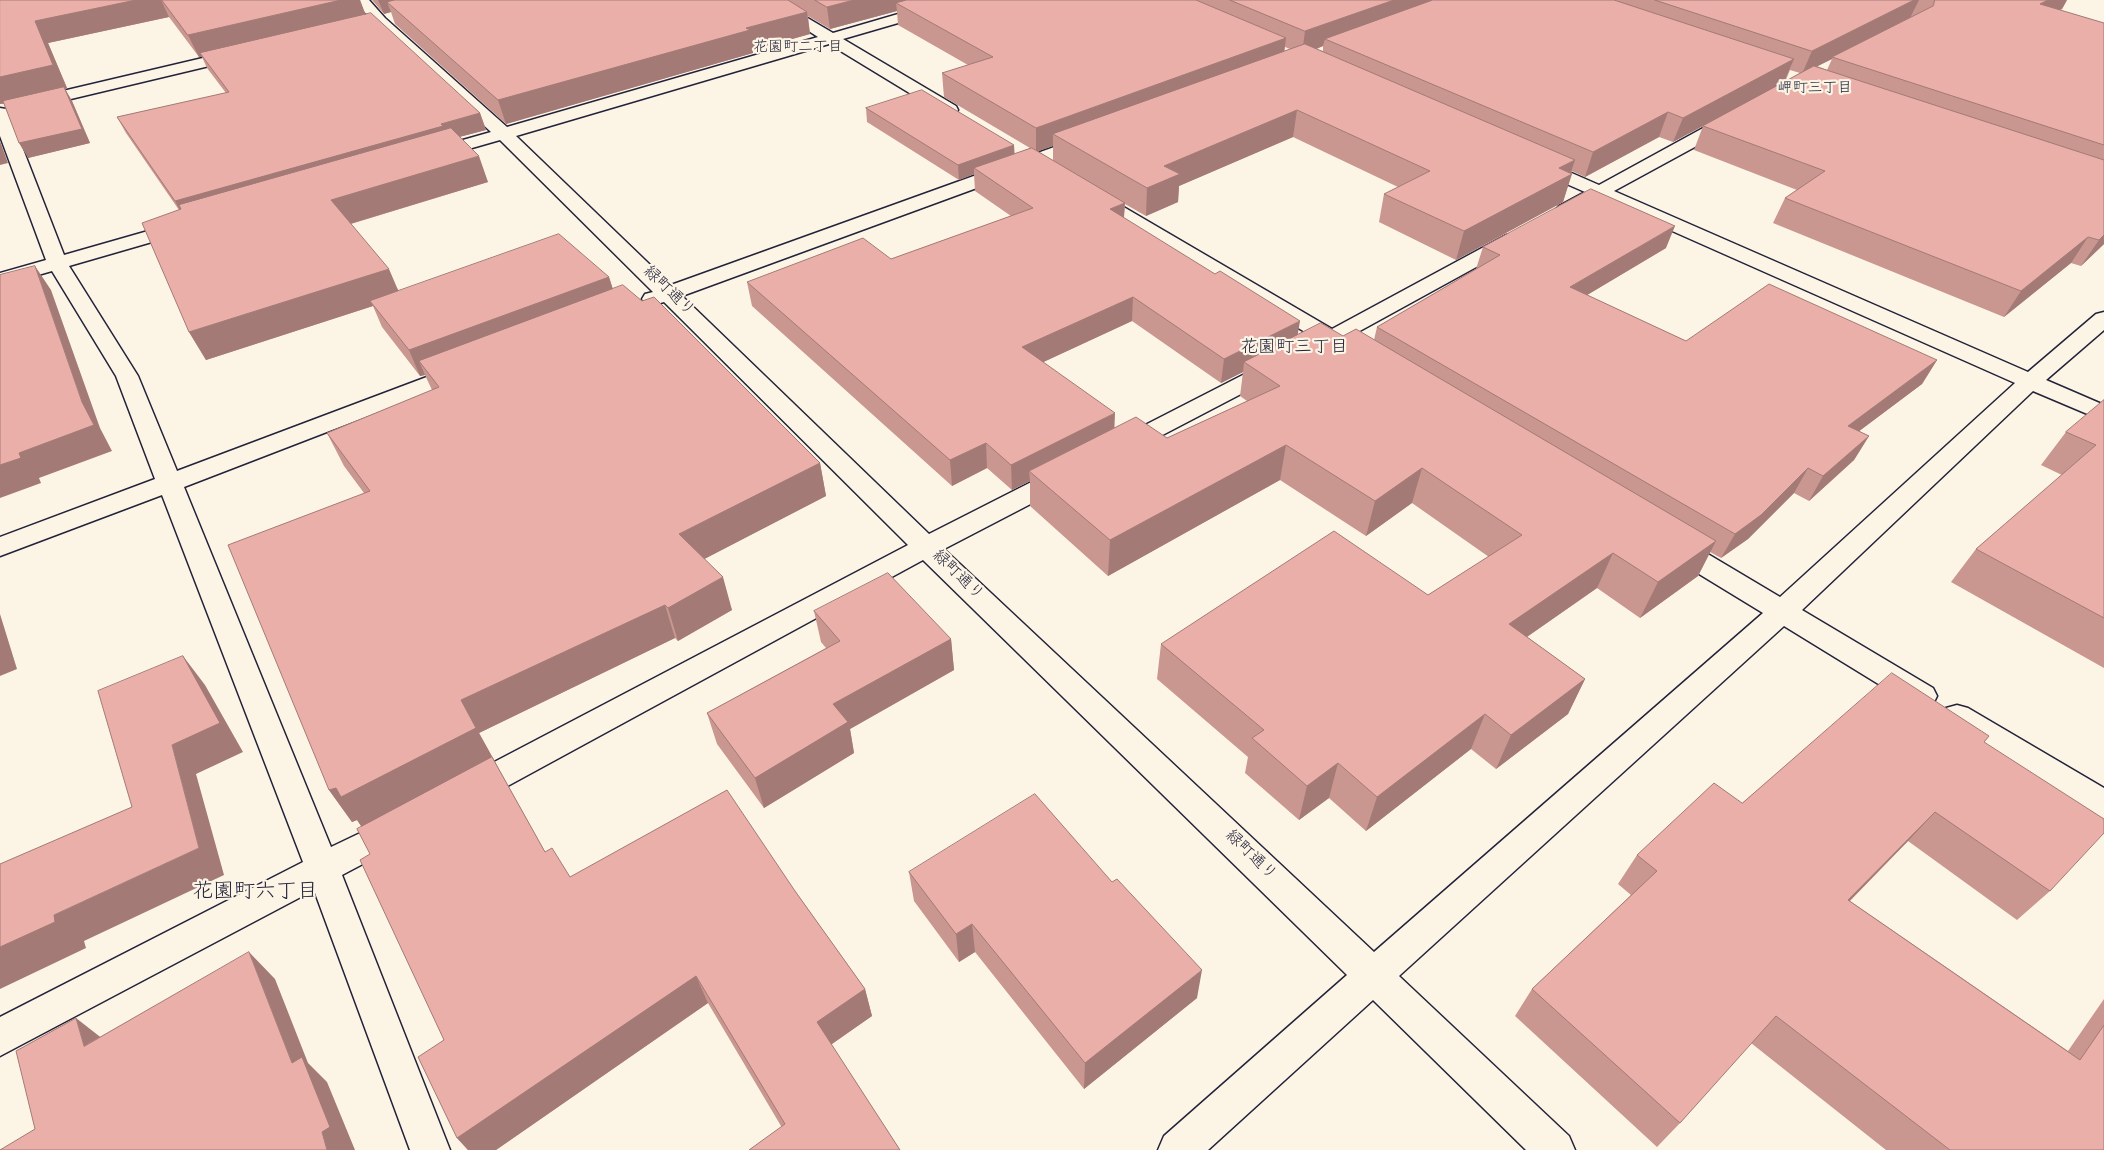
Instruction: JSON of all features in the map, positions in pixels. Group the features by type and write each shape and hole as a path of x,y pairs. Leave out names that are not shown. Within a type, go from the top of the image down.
{"street":[{"path":"767,0 966,120"},
{"path":"418,159 962,0"},
{"name":"緑町通り","path":"375,16 504,134 926,547 1375,975 1555,1150"},
{"path":"257,50 0,112 57,263 127,376 323,869 430,1150"},
{"path":"445,804 926,547 1332,338 1751,109"},
{"path":"631,307 1108,134"},
{"path":"1008,146 1366,359"},
{"path":"1518,156 2104,414"},
{"path":"0,280 200,222"},
{"path":"1178,1150 1782,612 2031,382 2104,318"},
{"path":"0,547 483,364"},
{"path":"1654,534 2104,805"},
{"path":"0,1037 419,818"}],"building":[{"path":"0,0 136,0 35,21 53,65 0,77"},
{"path":"162,0 341,0 188,35"},
{"path":"395,0 788,0 807,12 746,28 750,30 498,100 387,2"},
{"path":"815,0 854,0 827,7"},
{"path":"907,0 1196,0 1286,38 1036,128 942,73 993,57 896,3"},
{"path":"1230,0 1394,0 1305,31"},
{"path":"1433,0 1614,0 1794,59 1683,118 1668,112 1593,152 1325,39"},
{"path":"1655,0 1914,0 1812,51"},
{"path":"1935,0 2048,0 2040,4 2104,23 2104,145 1832,57 1933,6"},
{"path":"371,13 480,113 441,124 443,126 175,201 117,117 229,92 200,53"},
{"path":"1305,44 1575,160 1559,168 1572,174 1464,231 1384,194 1430,171 1297,110 1164,166 1180,174 1147,188 1053,134"},
{"path":"1814,66 2104,160 2104,235 2099,240 2088,237 2021,291 1785,198 1825,171 1703,126"},
{"path":"64,87 82,129 19,143 3,101"},
{"path":"922,90 1014,145 958,165 866,108"},
{"path":"451,128 479,156 331,200 389,269 189,332 142,223 181,209 179,205"},
{"path":"1032,148 1125,203 1110,209 1215,274 1220,271 1300,321 1224,359 1133,297 1022,347 1115,413 1011,465 986,443 950,460 747,282 863,238 891,259 1033,208 974,168"},
{"path":"1591,189 1675,226 1570,287 1686,341 1769,284 1937,360 1848,426 1869,436 1823,476 1808,468 1761,515 1735,534 1377,327 1500,255 1483,247"},
{"path":"559,234 609,277 409,350 370,301"},
{"path":"35,266 82,402 94,425 19,453 21,458 0,465 0,275"},
{"path":"623,285 642,301 654,297 820,463 679,534 723,577 668,608 665,605 461,700 476,728 341,797 336,788 329,790 228,545 370,491 327,433 439,387 419,361"},
{"path":"1321,323 1343,336 1356,329 1716,541 1658,582 1613,553 1509,624 1585,679 1511,735 1485,714 1377,797 1338,763 1307,786 1252,738 1264,730 1161,644 1334,531 1428,595 1522,535 1422,468 1375,501 1286,445 1110,540 1029,471 1136,417 1167,438 1280,386 1244,362"},
{"path":"2104,400 2104,618 1976,549 2096,445 2066,432"},
{"path":"888,573 951,639 833,704 848,722 755,778 707,713 840,641 814,611"},
{"path":"183,656 220,723 172,745 199,848 54,915 55,922 0,947 0,864 132,807 98,691"},
{"path":"1892,673 1989,736 1984,742 2104,819 2104,833 2050,891 1935,812 1848,900 2080,1060 2104,1025 2104,1150 1950,1150 1776,1016 1680,1123 1532,989 1657,871 1637,855 1714,783 1742,803"},
{"path":"492,757 545,852 552,848 570,877 727,790 795,891 865,989 817,1022 900,1150 749,1150 785,1124 696,976 457,1138 418,1057 444,1040 360,860 370,854 357,829"},
{"path":"1035,794 1112,882 1117,879 1202,970 1085,1063 972,924 956,934 909,872"},
{"path":"249,952 292,1063 302,1057 330,1127 322,1132 327,1150 0,1150 35,1129 16,1051 76,1018 84,1046"}],"district":[{"name":"花園町二丁目","path":"798,48"},
{"name":"岬町三丁目","path":"1815,89"},
{"name":"花園町三丁目","path":"1294,349"},
{"name":"花園町六丁目","path":"255,893"}]}
